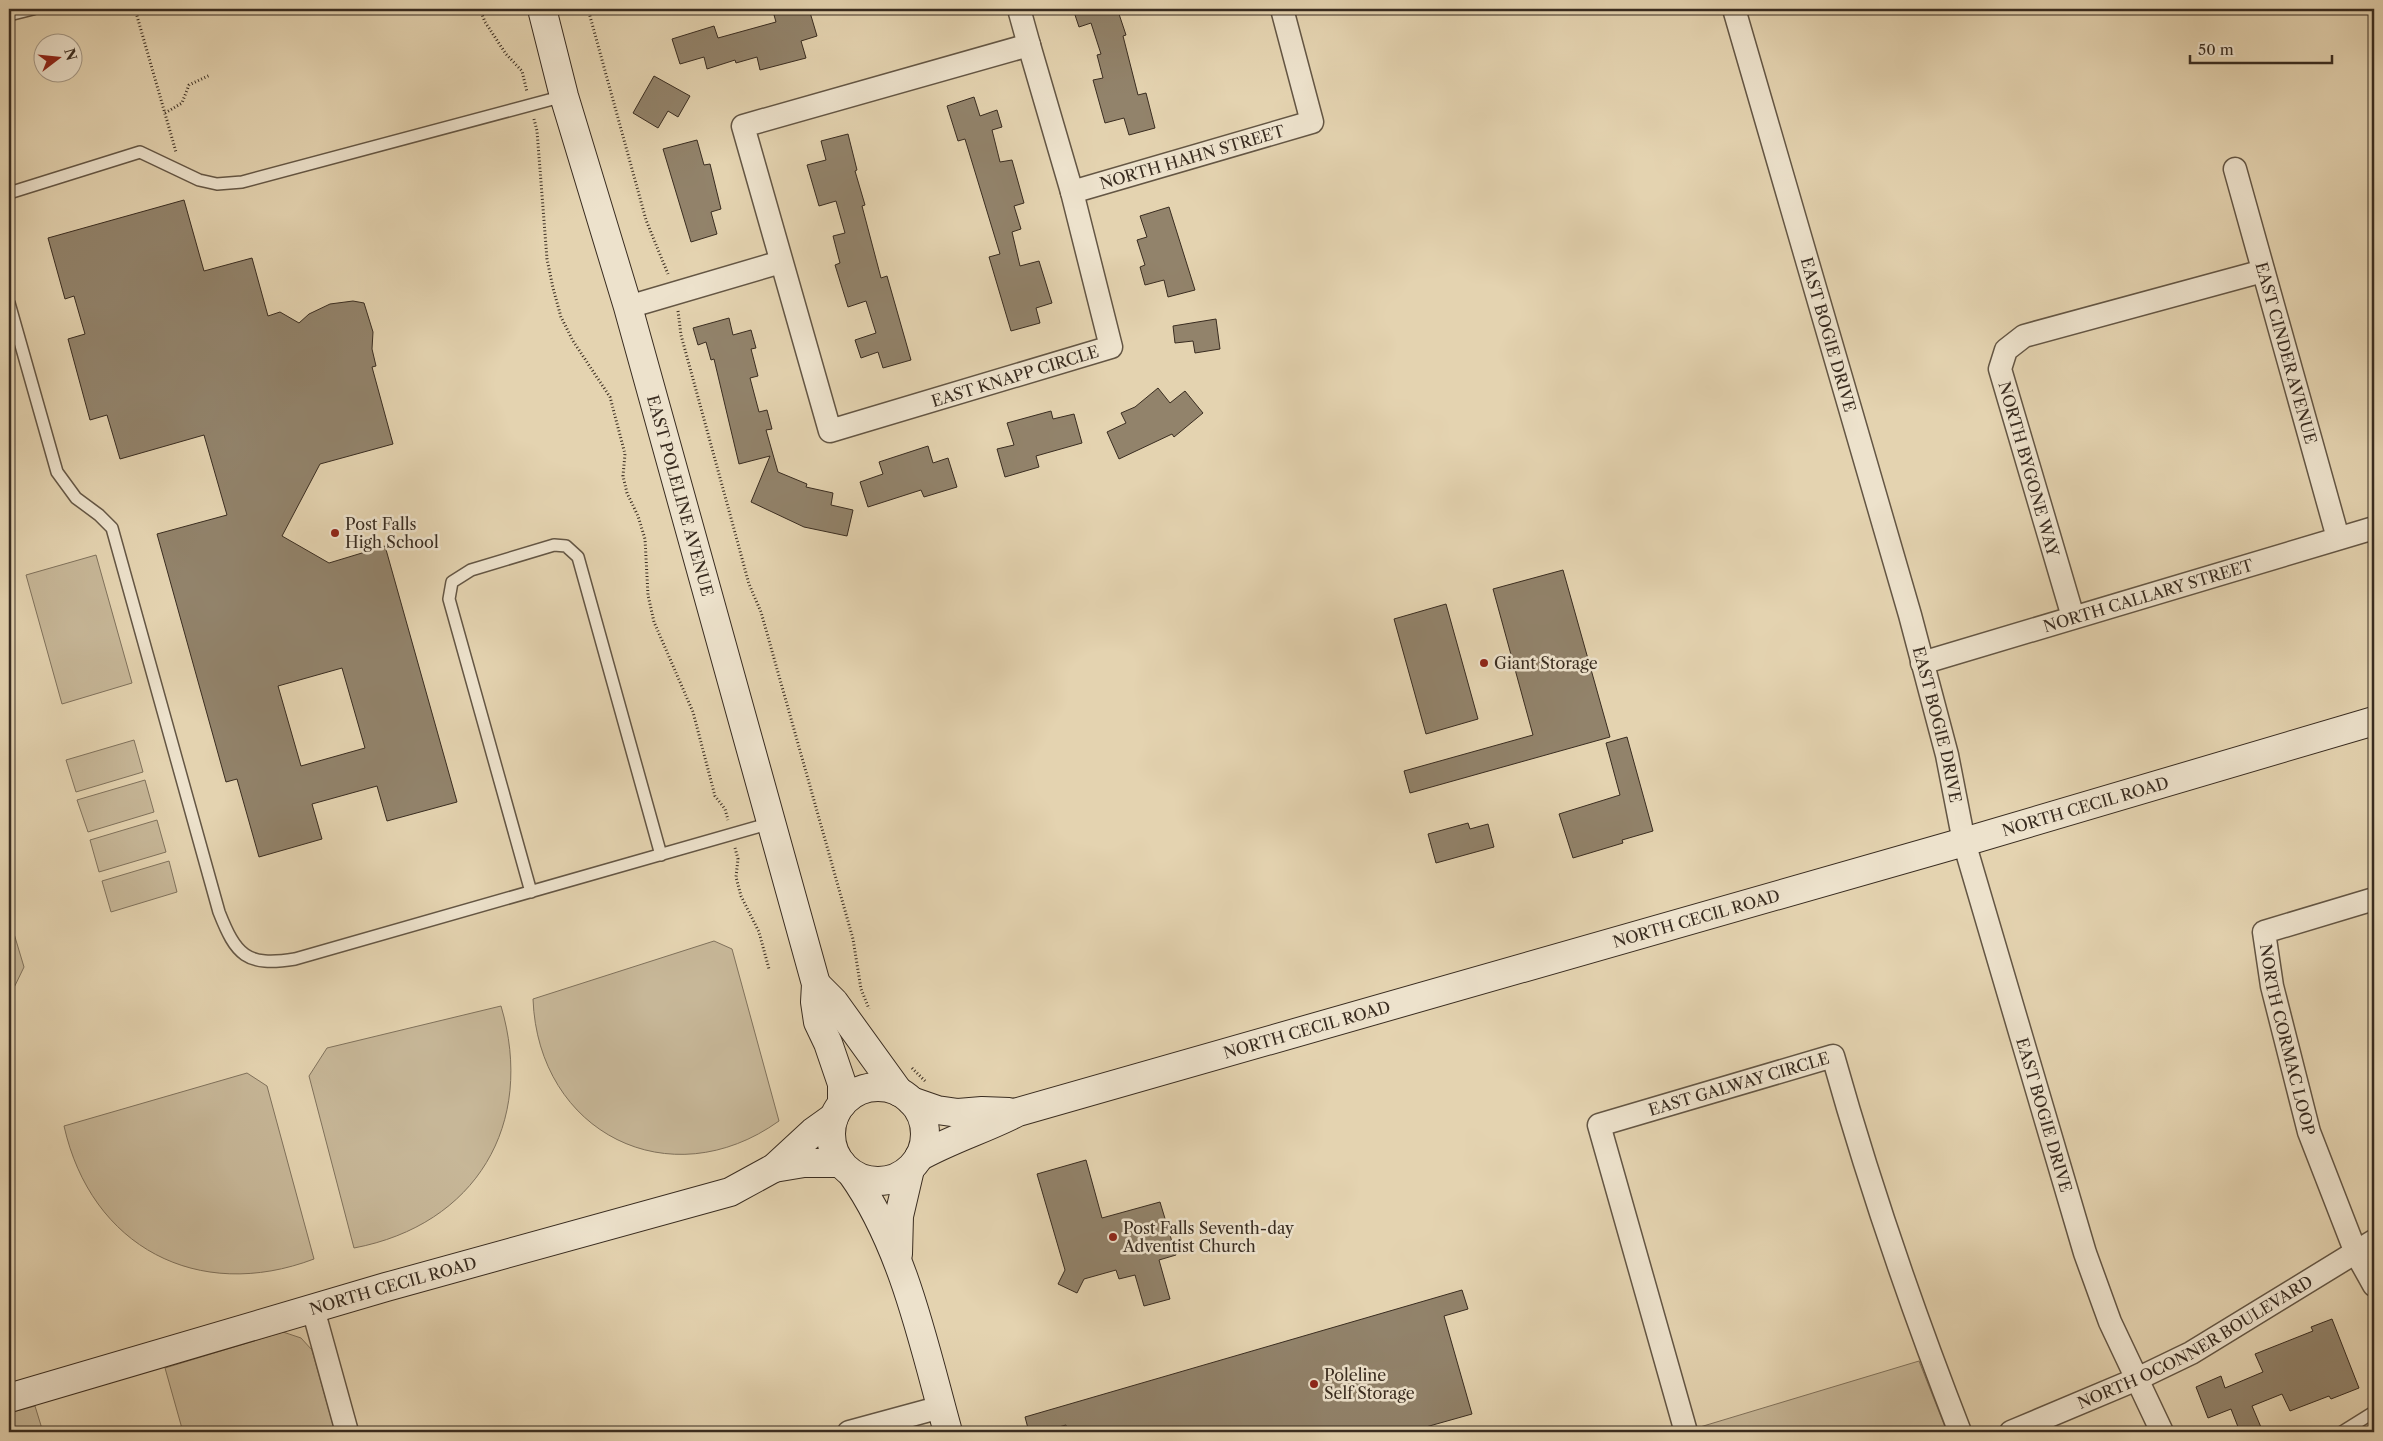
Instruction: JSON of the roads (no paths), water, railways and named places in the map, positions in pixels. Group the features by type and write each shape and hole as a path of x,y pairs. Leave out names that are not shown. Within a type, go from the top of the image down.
{"street":[{"name":"EAST POLELINE AVENUE","path":"542,9 564,96 628,307 816,984 815,1002 818,1022 828,1043 842,1084 838,1110"},
{"path":"1019,9 1030,45"},
{"name":"NORTH HAHN STREET","path":"1072,192 1312,122 1282,9"},
{"name":"EAST BOGIE DRIVE","path":"1734,9 1922,663 1946,755 1964,842 2084,1252 2110,1322 2162,1432"},
{"name":"EAST KNAPP CIRCLE","path":"1030,45 1072,192 1112,347 830,431 743,126 1030,45"},
{"name":"EAST CINDER AVENUE","path":"2235,169 2338,538"},
{"path":"628,307 781,262"},
{"name":"NORTH BYGONE WAY","path":"2073,617 2000,368 2006,350 2024,336 2263,271"},
{"name":"NORTH CALLARY STREET","path":"1922,663 2374,528"},
{"name":"NORTH CECIL ROAD","path":"915,1163 961,1135 990,1126 1018,1112 1964,842 2374,720"},
{"name":"NORTH CORMAC LOOP","path":"2356,1253 2309,1132 2272,986 2264,932 2374,899"},
{"name":"EAST POLELINE AVENUE","path":"816,984 913,1092"},
{"name":"EAST GALWAY CIRCLE","path":"1686,1432 1599,1125 1833,1056 1858,1144 1893,1251 1960,1432"},
{"path":"849,1432 944,1420 898,1258 867,1194 833,1149 831,1133 838,1110 854,1094 869,1088 913,1092 924,1128 924,1142 915,1163 899,1216 898,1258"},
{"name":"NORTH CECIL ROAD","path":"913,1092 938,1110 958,1113 982,1111 1018,1112"},
{"name":"NORTH CECIL ROAD","path":"9,1398 313,1309 730,1192 774,1168 838,1110"},
{"name":"NORTH CECIL ROAD","path":"774,1168 804,1163 846,1168"},
{"path":"846,1168 867,1180 883,1181 897,1177 915,1163"},
{"name":"NORTH OCONNER BOULEVARD","path":"2011,1432 2137,1379 2190,1353 2374,1241"},
{"path":"2356,1253 2374,1286"},
{"path":"313,1309 347,1432"}],"lane":[{"path":"9,16 33,9"},
{"path":"9,193 140,152 199,180 217,184 242,182 564,96"},
{"path":"9,302 57,472 76,498 99,515 112,528 219,912 229,936 238,950 255,960 272,963 295,959 771,823"},
{"path":"531,892 449,599 452,582 471,570 554,545 566,546 578,557 661,855"},
{"path":"2342,1432 2374,1412"}],"place":[{"name":"Post Falls High School","path":"335,533"},
{"name":"Giant Storage","path":"1484,663"},
{"name":"Post Falls Seventh-day Adventist Church","path":"1113,1237"},
{"name":"Poleline Self Storage","path":"1314,1384"}]}
